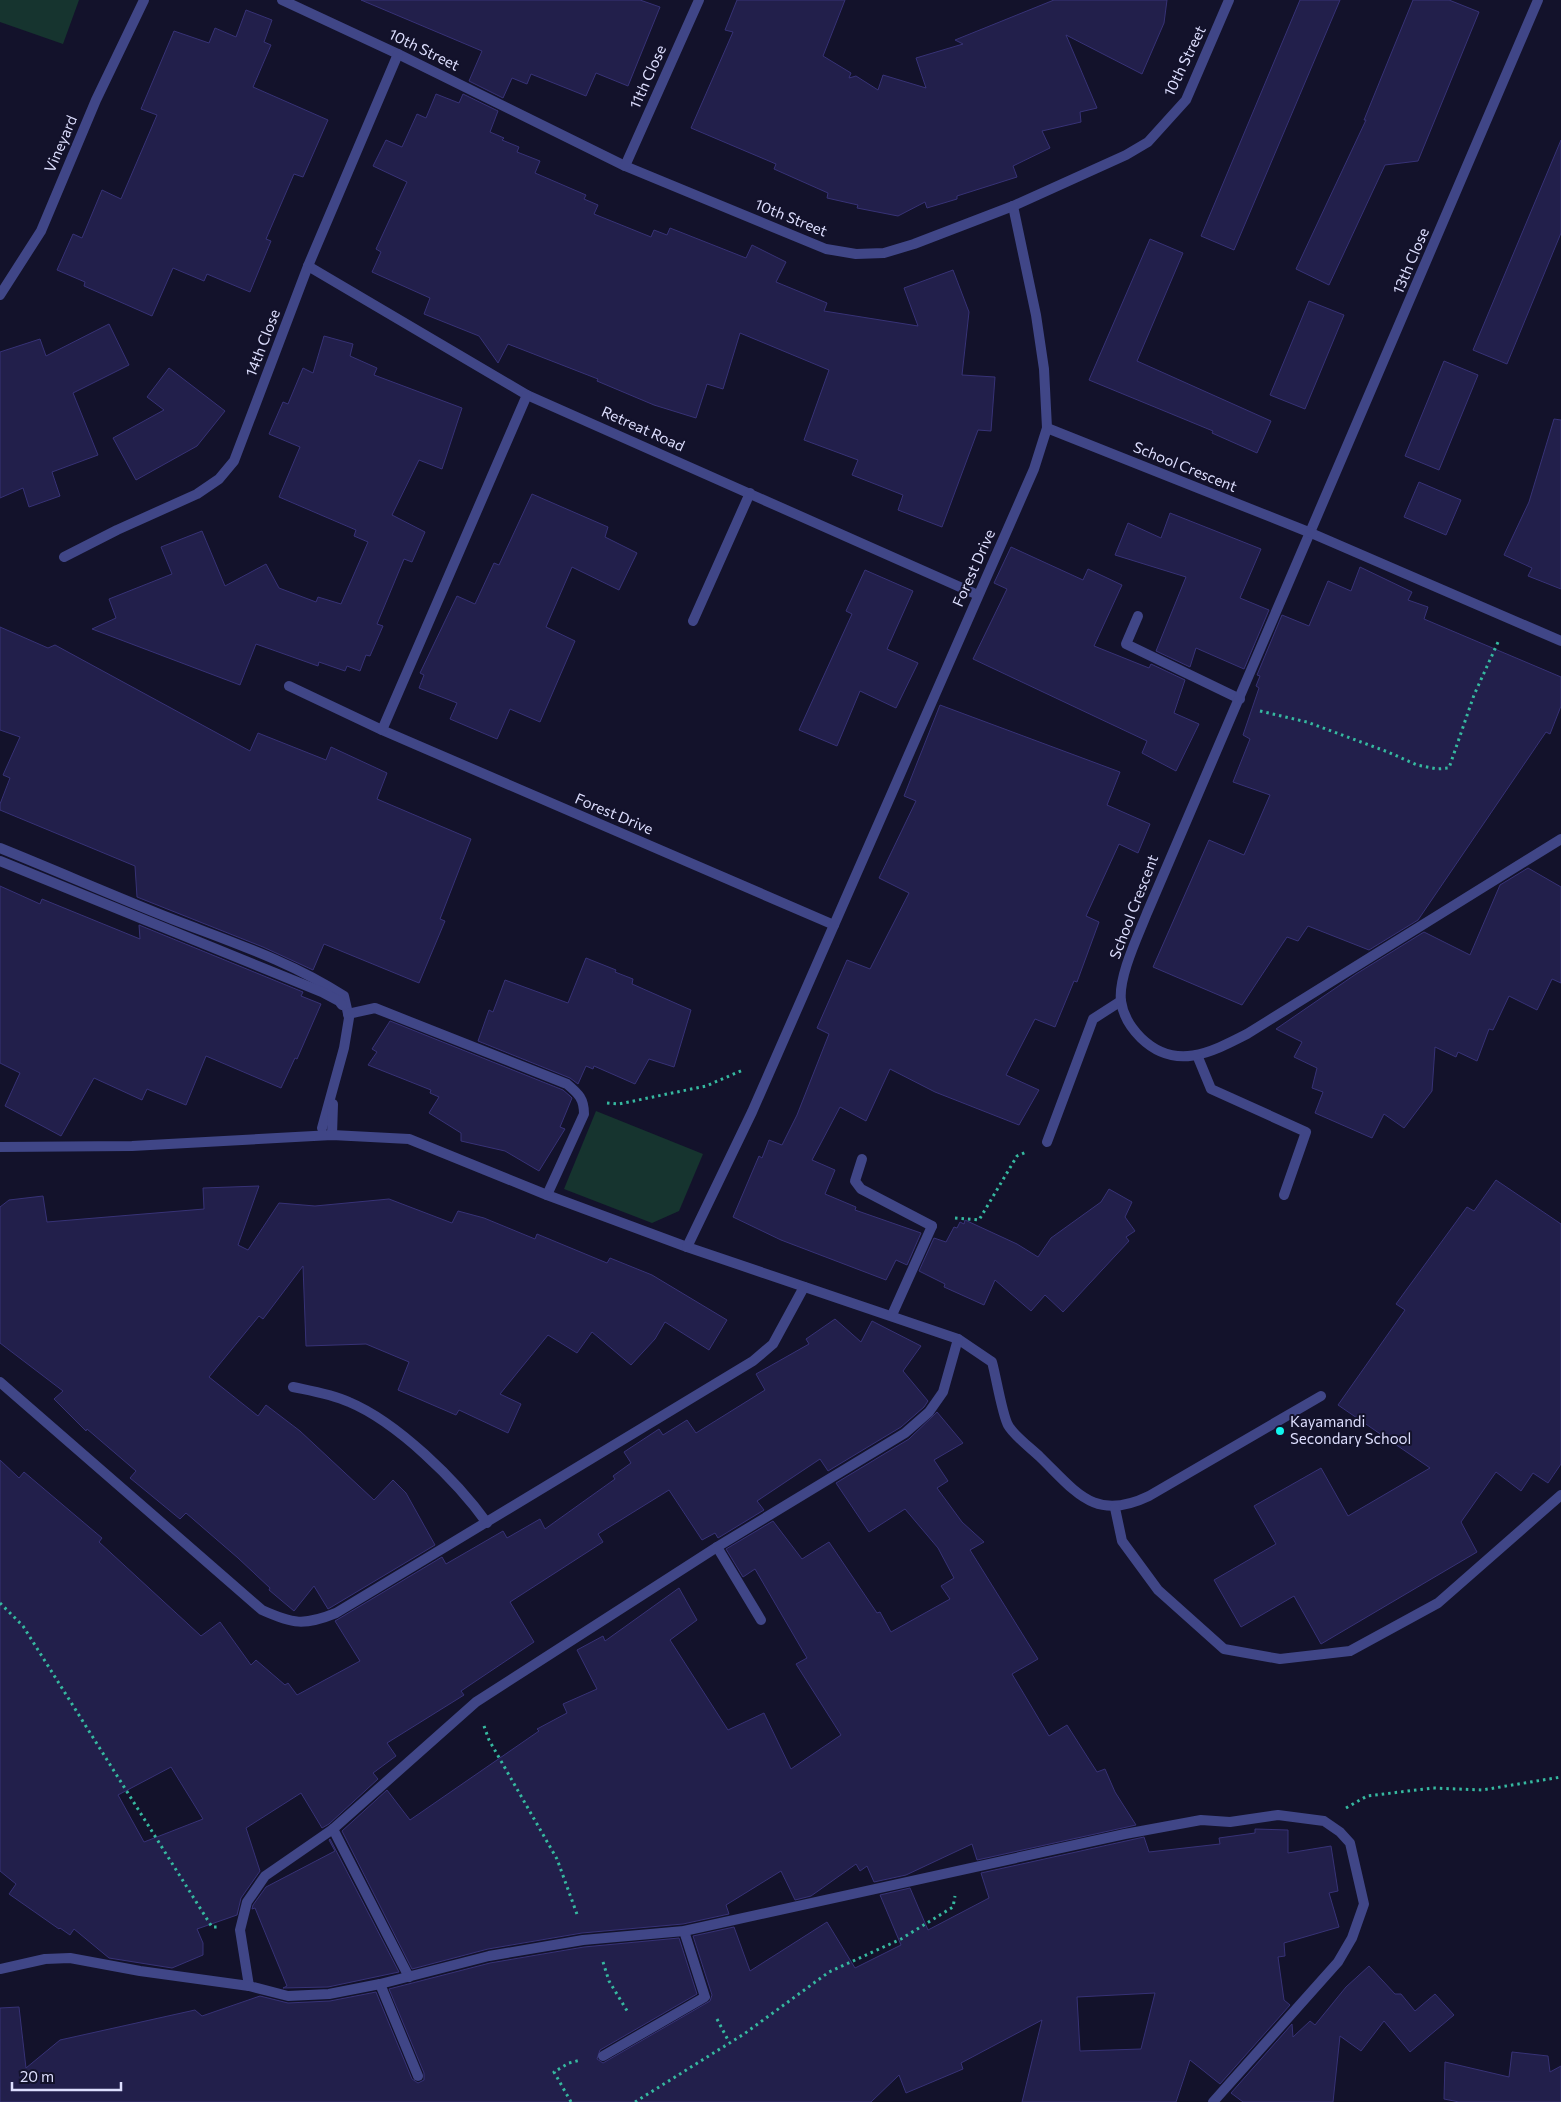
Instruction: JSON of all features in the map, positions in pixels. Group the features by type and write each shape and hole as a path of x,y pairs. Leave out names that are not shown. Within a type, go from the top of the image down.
{"street":[{"name":"Vineyard","path":"0,295 41,231 96,100 144,0"},
{"name":"10th Street","path":"282,0 398,54 625,166 826,249 856,254 884,253 914,244 1013,206 1126,155 1148,142 1186,100 1229,0"},
{"name":"11th Close","path":"625,166 699,0"},
{"name":"13th Close","path":"1311,533 1538,0"},
{"name":"14th Close","path":"64,557 117,530 197,494 219,479 234,460 308,266 398,54"},
{"name":"Forest Drive","path":"686,1247 775,1060 1034,469 1048,428 1044,369 1036,315 1013,206"},
{"name":"Retreat Road","path":"308,266 527,395 978,595"},
{"path":"382,730 527,395"},
{"name":"School Crescent","path":"1048,428 1311,533 1561,641"},
{"path":"693,621 750,493"},
{"name":"School Crescent","path":"1311,533 1240,699 1173,848 1126,967 1121,1001 1129,1026 1152,1048 1173,1057 1197,1055 1220,1048 1247,1034 1561,840"},
{"path":"1138,616 1126,644 1240,699"},
{"name":"Forest Drive","path":"289,686 382,730 834,925"},
{"path":"0,848 174,920 253,949 317,978 344,996 349,1018 344,1048 322,1128"},
{"path":"0,861 322,992 339,1001 348,1014 333,1102 332,1135"},
{"path":"1047,1142 1093,1019 1121,1001"},
{"path":"348,1014 374,1008 567,1084 579,1093 584,1102 584,1114 547,1195"},
{"path":"1197,1055 1211,1089 1306,1132 1284,1195"},
{"path":"0,1147 132,1146 332,1135 409,1139 547,1195 686,1247 804,1288 892,1315 958,1339 992,1362 1008,1425 1084,1499 1098,1506 1115,1508 1132,1504 1149,1496 1321,1396"},
{"path":"862,1160 855,1181 861,1189 932,1226 892,1315"},
{"path":"0,1382 262,1610 289,1622 301,1623 319,1620 336,1613 753,1361 773,1344 804,1288"},
{"path":"249,1986 240,1930 247,1902 265,1876 334,1829 476,1702 717,1547 905,1432 929,1412 944,1392 958,1339"},
{"path":"293,1387 350,1402 377,1417 410,1442 447,1477 472,1502 487,1523"},
{"path":"1115,1508 1122,1541 1158,1590 1224,1649 1280,1659 1350,1651 1438,1603 1561,1495"},
{"path":"717,1547 761,1620"},
{"path":"0,1970 45,1959 70,1958 140,1971 249,1986 288,1996 329,1994 380,1984 489,1956 583,1940 684,1931 1125,1834 1201,1820 1230,1822 1278,1815 1324,1821 1340,1832 1350,1843 1364,1904 1358,1924 1338,1962 1213,2102"},
{"path":"334,1829 409,1976"},
{"path":"603,2056 705,1997 684,1931"},
{"path":"380,1984 418,2076"}],"path":[{"path":"1240,699 1254,710 1307,722 1388,752 1417,765 1437,769 1449,768 1474,695 1494,654 1507,618"},
{"path":"584,1102 619,1104 706,1086 775,1060"},
{"path":"932,1226 957,1218 979,1220 1017,1156 1047,1142"},
{"path":"0,1603 23,1626 212,1927 240,1930"},
{"path":"476,1702 489,1740 557,1859 577,1912 583,1940"},
{"path":"1324,1821 1367,1796 1433,1788 1482,1790 1561,1777"},
{"path":"635,2102 744,2034 829,1972 901,1939 954,1907 957,1871"},
{"path":"596,1939 609,1981 641,2034"},
{"path":"571,2102 554,2072 569,2063 603,2056"}],"green space":[{"path":"0,0 79,0 63,44 0,22"},
{"path":"596,1111 703,1154 679,1211 652,1223 564,1189"}],"building":[{"path":"361,0 640,0 660,7 628,86 596,73 586,96 531,74 527,84 512,78 503,98 469,81 482,51"},
{"path":"737,0 845,0 823,56 851,73 849,78 856,76 878,90 883,75 926,88 916,58 963,44 955,40 1054,0 1167,0 1164,23 1142,74 1066,35 1097,108 1080,112 1081,122 1042,131 1050,148 1013,166 1017,177 957,196 957,199 927,208 925,202 898,216 857,208 858,205 827,198 828,193 774,169 776,164 691,128 733,32 725,30"},
{"path":"1300,0 1340,0 1234,250 1201,236"},
{"path":"1413,0 1449,0 1479,12 1418,161 1385,165 1329,285 1296,269 1366,120 1364,120"},
{"path":"246,10 272,20 264,42 271,45 253,87 328,120 303,177 294,174 266,239 271,241 250,292 207,274 204,281 173,268 152,316 84,286 85,282 57,270 73,234 82,238 102,190 121,199 157,115 141,109 174,31 209,43 215,28 236,37"},
{"path":"436,94 459,103 463,94 498,111 490,132 504,138 502,140 519,147 517,152 540,161 535,173 586,195 584,199 598,205 594,214 651,237 654,230 667,235 670,228 746,258 752,245 786,262 776,282 827,303 824,311 918,326 904,288 953,270 969,312 962,375 995,377 991,431 978,430 942,527 898,510 903,495 852,475 858,460 804,440 829,370 740,333 723,389 707,384 696,418 654,405 597,381 598,379 508,344 498,363 479,336 424,314 430,298 372,272 381,252 376,249 407,182 373,166 386,140 402,147 417,114 426,118"},
{"path":"1561,140 1561,233 1507,364 1473,350"},
{"path":"1150,239 1183,253 1137,361 1271,421 1257,453 1212,433 1213,431 1089,380"},
{"path":"1309,301 1344,315 1305,409 1270,395"},
{"path":"109,324 129,365 73,393 98,455 52,472 60,496 29,507 23,488 0,498 0,352 40,339 46,356"},
{"path":"324,336 353,344 350,356 377,368 374,375 462,408 442,469 419,460 392,515 425,532 412,562 404,559 377,624 383,626 370,656 366,655 360,671 347,666 345,671 319,662 318,666 256,644 240,685 92,629 116,618 109,599 172,574 161,547 202,531 225,586 266,564 279,588 316,602 318,597 341,604 368,542 354,536 356,530 279,497 300,447 269,434 283,402 288,404 303,368 313,373"},
{"path":"1444,361 1478,375 1439,470 1405,456"},
{"path":"169,368 225,411 197,446 136,480 113,438 164,410 147,397"},
{"path":"1554,419 1561,420 1561,589 1528,576 1532,568 1504,555 1529,502"},
{"path":"1419,482 1461,500 1446,535 1404,517"},
{"path":"532,494 608,527 605,537 637,553 619,590 572,567 546,627 575,641 540,722 510,709 497,739 450,719 457,703 419,688 424,675 420,673 457,596 475,604 494,563 499,565"},
{"path":"1170,513 1261,549 1240,598 1269,610 1244,669 1196,648 1190,667 1156,651 1186,577 1115,555 1128,523 1161,538"},
{"path":"1011,547 1083,580 1088,569 1122,585 1094,646 1149,668 1151,664 1185,680 1174,713 1199,724 1176,771 1142,753 1147,741 973,659 1007,589 994,583"},
{"path":"1360,567 1412,592 1408,600 1428,607 1424,619 1561,677 1561,706 1550,734 1546,732 1418,920 1369,950 1308,926 1298,941 1287,937 1242,1005 1153,967 1209,840 1244,855 1270,795 1233,782 1250,739 1243,735 1259,688 1256,686 1260,676 1257,675 1282,615 1309,626 1328,581 1351,591"},
{"path":"865,570 913,591 887,649 918,663 896,708 860,691 837,746 799,730 852,614 846,611"},
{"path":"0,627 48,648 55,645 250,751 258,733 326,760 331,747 387,773 377,799 471,839 440,919 445,921 419,983 324,944 313,970 263,947 137,897 135,866 0,810 0,804 10,778 3,775 20,737 0,730"},
{"path":"940,705 1120,772 1107,805 1150,824 1138,853 1119,844 1086,916 1099,922 1077,982 1074,981 1055,1027 1035,1019 1006,1075 1039,1090 1019,1125 935,1092 890,1069 866,1121 840,1107 812,1160 835,1170 825,1194 856,1207 855,1210 921,1233 907,1265 896,1260 886,1280 781,1240 733,1217 759,1156 762,1158 769,1140 782,1145 797,1115 829,1034 817,1028 847,960 870,969 909,893 879,878 916,801 904,796"},
{"path":"1528,868 1561,887 1561,983 1552,979 1537,1010 1509,996 1493,1030 1489,1029 1477,1061 1458,1052 1456,1057 1435,1047 1432,1091 1404,1128 1384,1114 1372,1138 1315,1113 1323,1092 1312,1088 1317,1068 1294,1057 1302,1042 1276,1029 1356,974 1424,932 1470,955 1500,885"},
{"path":"0,886 40,904 42,899 140,939 139,925 303,992 301,996 321,1004 297,1059 295,1058 281,1088 206,1056 186,1105 147,1089 142,1100 94,1078 61,1136 5,1106 20,1073 0,1063"},
{"path":"586,958 633,979 632,984 691,1010 674,1067 649,1059 635,1084 594,1066 593,1069 586,1066 578,1084 570,1078 478,1041 489,1010 493,1012 505,980 568,1003"},
{"path":"390,1021 563,1090 572,1098 560,1127 565,1129 539,1171 505,1151 461,1141 461,1133 429,1113 439,1097 430,1093 431,1090 368,1065 377,1052 372,1049"},
{"path":"1496,1180 1561,1224 1561,1464 1548,1483 1533,1473 1521,1491 1496,1472 1461,1522 1477,1552 1321,1644 1294,1596 1241,1627 1214,1580 1276,1544 1254,1506 1321,1468 1348,1516 1430,1468 1338,1405 1405,1310 1396,1304 1467,1207 1474,1211"},
{"path":"259,1186 238,1245 248,1250 279,1203 315,1206 389,1199 452,1223 458,1211 484,1218 535,1239 537,1234 607,1263 610,1258 652,1275 727,1320 709,1350 665,1322 655,1339 631,1365 592,1332 577,1353 548,1335 500,1394 521,1404 508,1433 459,1410 456,1415 398,1390 409,1362 366,1344 306,1346 303,1266 263,1319 259,1316 209,1377 258,1416 266,1405 300,1431 374,1500 393,1480 406,1493 435,1545 328,1609 314,1586 294,1611 269,1590 270,1588 238,1558 186,1513 180,1519 130,1478 136,1471 87,1429 86,1431 54,1399 63,1391 0,1343 0,1207 9,1200 43,1196 47,1222 204,1209 203,1188"},
{"path":"1109,1189 1132,1202 1125,1217 1135,1231 1126,1237 1129,1241 1063,1312 1045,1295 1031,1311 995,1280 984,1305 944,1287 945,1284 919,1271 934,1238 946,1242 954,1227 957,1228 960,1222 964,1224 965,1220 1017,1244 1038,1257 1051,1238 1101,1202"},
{"path":"835,1319 861,1342 872,1321 921,1346 903,1371 928,1401 924,1407 901,1427 828,1471 820,1459 757,1501 764,1510 718,1538 715,1533 702,1540 669,1490 598,1534 603,1542 510,1602 534,1642 461,1691 464,1695 387,1743 396,1756 373,1773 378,1779 329,1824 322,1828 301,1793 246,1828 260,1871 241,1898 237,1915 197,1929 203,1943 203,1955 172,1968 109,1958 74,1929 70,1935 9,1894 16,1884 0,1871 0,1460 19,1478 24,1472 102,1538 99,1542 201,1636 220,1622 251,1665 256,1660 285,1685 288,1683 297,1695 360,1661 335,1621 442,1557 446,1564 503,1531 507,1538 540,1519 545,1529 615,1479 613,1476 631,1463 624,1452 659,1429 663,1435 687,1420 696,1433 765,1390 756,1374 809,1344 806,1339","holes":["171,1767 203,1819 144,1842 118,1795"]},
{"path":"937,1412 963,1443 934,1460 948,1481 937,1488 962,1522 984,1542 970,1550 1038,1659 1012,1674 1049,1736 1067,1725 1097,1772 1105,1769 1115,1792 1136,1825 977,1860 972,1844 906,1875 874,1882 867,1866 860,1871 856,1864 811,1896 795,1900 781,1871 726,1905 729,1914 683,1924 582,1933 488,1949 412,1969 342,1831 387,1790 410,1820 539,1731 537,1729 567,1713 563,1704 597,1689 577,1650 603,1636 605,1641 679,1588 697,1620 670,1640 728,1730 764,1713 791,1769 841,1735 796,1664 807,1658 755,1569 743,1577 726,1549 773,1521 802,1559 829,1542 877,1613 880,1612 891,1632 950,1599 941,1586 954,1578 938,1548 905,1509 869,1532 836,1483 909,1439"},
{"path":"1255,1829 1288,1830 1288,1853 1331,1846 1338,1891 1329,1893 1339,1927 1284,1943 1285,1956 1278,1957 1284,2000 1290,2005 1220,2084 1190,2060 1176,2102 1022,2102 1042,2020 961,2063 963,2069 906,2093 899,2075 871,2102 0,2102 0,2008 19,2007 26,2068 60,2040 195,2010 202,2016 260,1996 288,2003 330,2001 376,1992 412,2079 418,2083 424,2080 424,2073 389,1989 490,1963 584,1947 679,1938 697,1994 600,2050 597,2059 603,2063 710,2001 712,1995 693,1936 734,1927 750,1971 827,1922 855,1968 901,1945 880,1895 910,1888 928,1930 989,1898 981,1873 1144,1837 1149,1852 1220,1844 1219,1838 1255,1833","holes":["1155,1993 1141,2049 1080,2051 1077,1997"]},
{"path":"330,1839 399,1972 328,1987 283,1988 287,1986 255,1908 252,1909 253,1905 266,1887 335,1851"},
{"path":"1369,1966 1395,1994 1401,1994 1415,2011 1435,1994 1454,2015 1410,2052 1384,2021 1361,2051 1340,2036 1333,2102 1243,2102 1231,2093 1292,2024 1293,2037 1310,2021 1315,2025 1346,1987"},
{"path":"1512,2052 1548,2056 1550,2072 1561,2066 1561,2102 1459,2102 1444,2099 1445,2062 1509,2077"}],"place":[{"name":"Kayamandi Secondary School","path":"1280,1431"}]}
